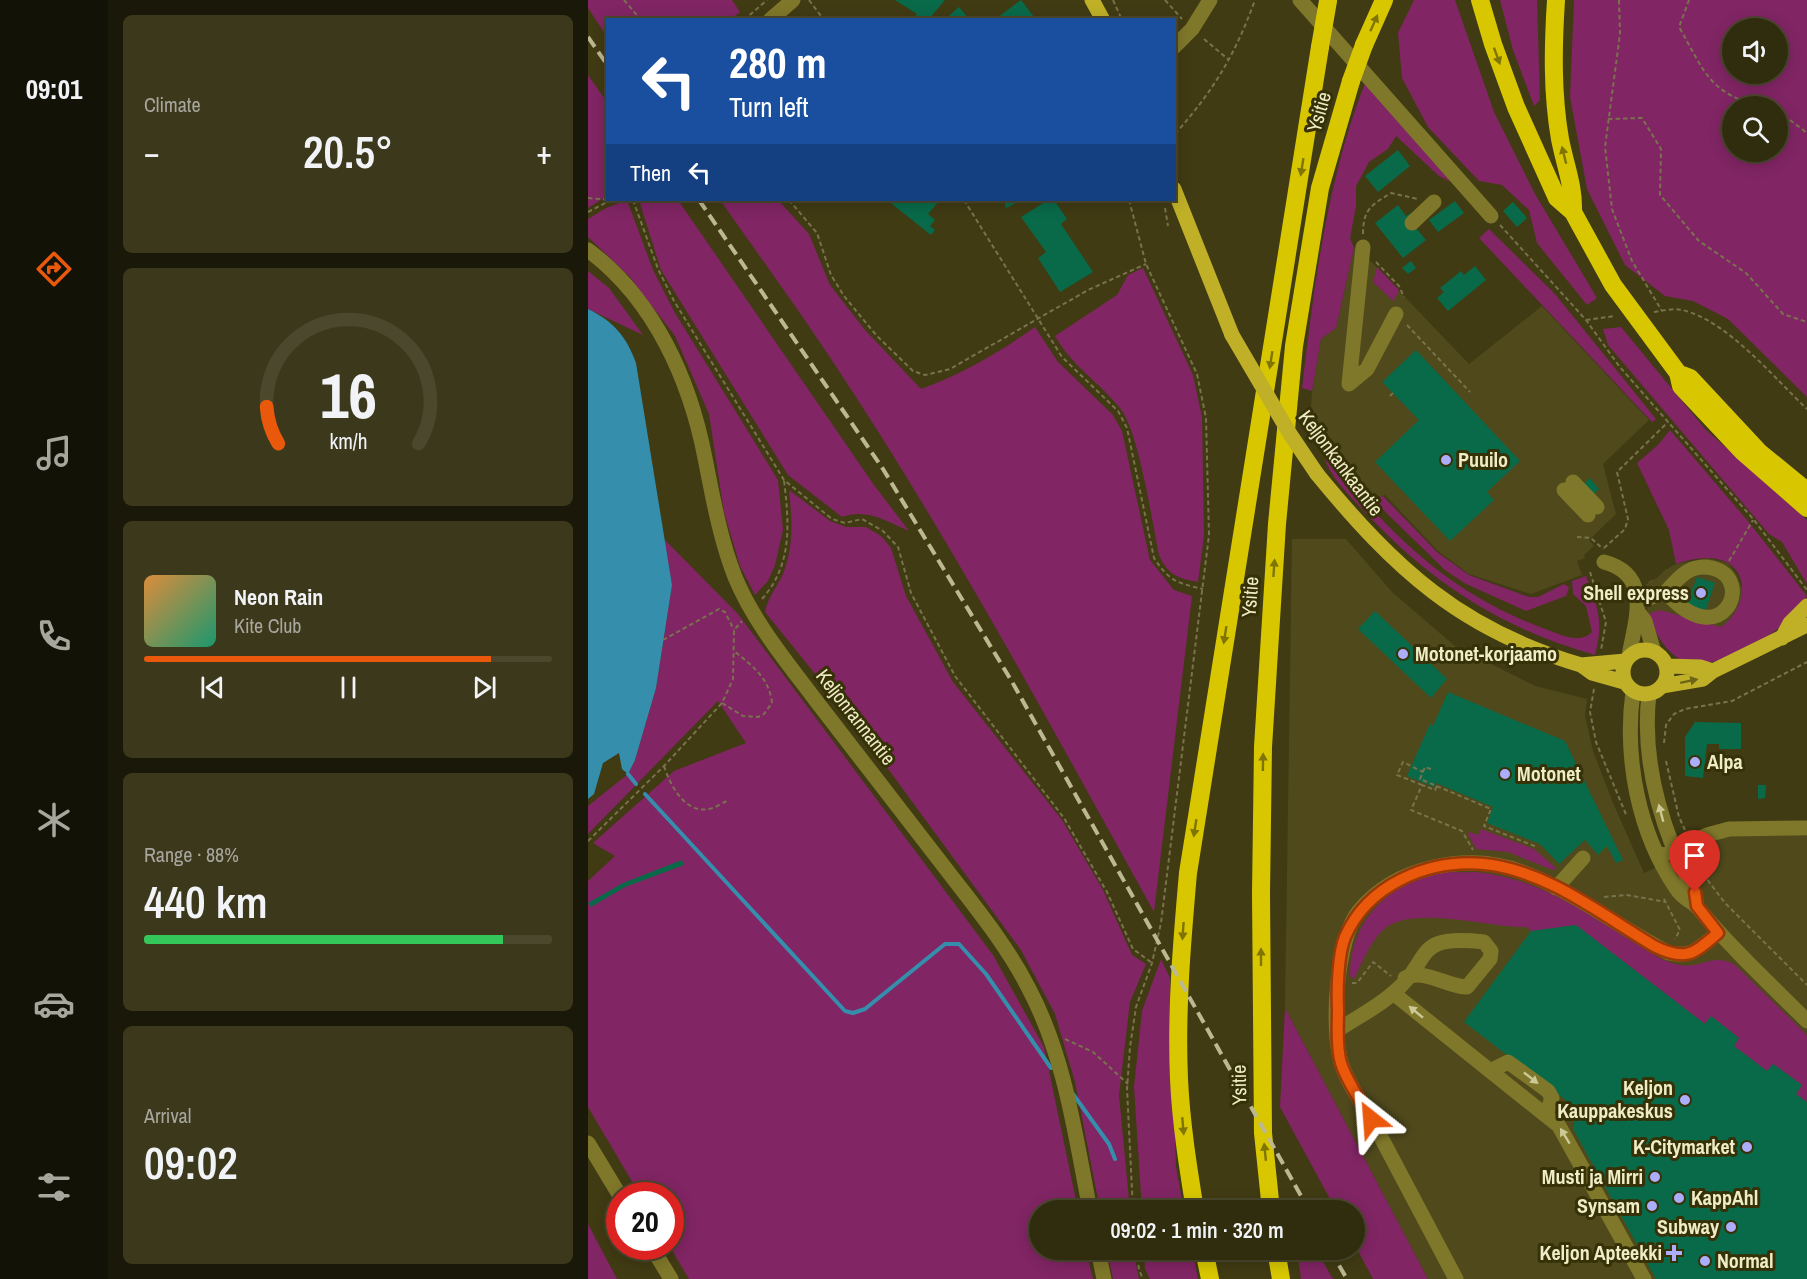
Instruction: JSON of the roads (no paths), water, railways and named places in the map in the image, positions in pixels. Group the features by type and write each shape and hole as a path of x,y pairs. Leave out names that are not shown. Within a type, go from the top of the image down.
{"highway":[{"path":"1194,1200 1185,1146 1179,1079 1178,994 1188,873 1328,0"},
{"name":"Ysitie","path":"1270,1200 1263,1133 1261,904 1263,747 1277,524 1294,346 1318,200 1351,81 1384,0"},
{"path":"1480,0 1493,44 1535,153 1557,198 1573,212 1613,285 1678,373 1681,386 1711,420 1807,508"},
{"path":"1556,0 1553,86 1561,141 1574,192 1573,212"},
{"path":"1678,373 1690,378 1759,452 1807,491"},
{"path":"1205,1260 1210,1279"},
{"path":"1278,1260 1281,1279"}],"main road":[{"path":"1092,0 1102,18"},
{"name":"Keljonkankaantie","path":"1176,194 1232,335 1290,434 1317,474 1383,550 1439,597 1502,635 1581,665 1592,673 1629,687"},
{"path":"1782,638 1790,623 1807,606"},
{"path":"1656,690 1666,678 1666,666 1654,652 1640,650 1627,659 1622,673 1629,687 1656,690 1703,679 1713,671 1807,625"},
{"name":"Keljonkankaantie","path":"1581,665 1627,659"},
{"path":"1666,666 1701,667 1713,671"}],"street":[{"path":"772,18 793,0"},
{"path":"1176,45 1192,29 1210,0"},
{"path":"1300,0 1491,216"},
{"path":"1412,224 1434,202"},
{"path":"1363,247 1349,384 1366,369 1396,315"},
{"name":"Keljonrannantie","path":"588,250 633,295 664,340 681,372 696,417 722,536 734,576 751,611 788,664 989,926 1027,985 1050,1034 1066,1089 1088,1200"},
{"path":"1569,486 1592,511"},
{"path":"1602,554 1627,573 1634,584 1638,607 1645,621 1654,652"},
{"path":"1627,659 1638,607 1666,592 1681,575 1695,567 1723,571 1729,579 1732,591 1726,610 1719,617 1707,618 1679,607 1666,592"},
{"path":"1629,687 1631,746 1637,794 1644,828 1658,857 1684,900 1697,906 1718,933 1807,1021"},
{"path":"1656,690 1649,744 1653,783 1674,850 1695,892 1697,906"},
{"path":"1658,857 1691,842 1729,829 1807,828"},
{"path":"1556,888 1583,858"},
{"path":"1456,1279 1341,1062 1337,993 1344,939 1358,912 1384,889 1416,872 1463,864 1485,864 1521,871 1556,888 1669,953 1683,956 1696,951 1718,933"},
{"path":"1338,1030 1393,993 1425,952 1440,941 1484,942 1491,951 1490,959 1467,987 1459,987 1420,975 1405,978"},
{"path":"1393,993 1546,1115 1564,1135 1644,1279"},
{"path":"588,1143 612,1182"},
{"path":"659,1260 671,1279"},
{"path":"1100,1260 1104,1279"}],"water":[{"path":"588,309 605,319 618,331 628,345 636,363 672,585 656,688 635,760 628,774 622,769 619,753 603,763 594,794 588,799"}],"waterway":[{"path":"628,774 636,784"},
{"path":"645,794 845,1011 853,1013 865,1009 945,944 959,944 986,974 1051,1068"},
{"path":"1073,1094 1109,1144 1115,1159"}],"railway":[{"path":"588,37 606,63"},
{"path":"700,201 883,469 1011,680 1303,1200"},
{"path":"1336,1260 1347,1279"}],"place":[{"name":"Puuilo","path":"1446,460"},
{"name":"Shell express","path":"1701,593"},
{"name":"Motonet-korjaamo","path":"1403,654"},
{"name":"Alpa","path":"1695,762"},
{"name":"Motonet","path":"1505,774"},
{"name":"Keljon Kauppakeskus","path":"1685,1100"},
{"name":"K-Citymarket","path":"1747,1147"},
{"name":"Musti ja Mirri","path":"1655,1177"},
{"name":"KappAhl","path":"1679,1198"},
{"name":"Synsam","path":"1652,1206"},
{"name":"Subway","path":"1731,1227"},
{"name":"Keljon Apteekki","path":"1674,1253"},
{"name":"Normal","path":"1705,1261"}]}
